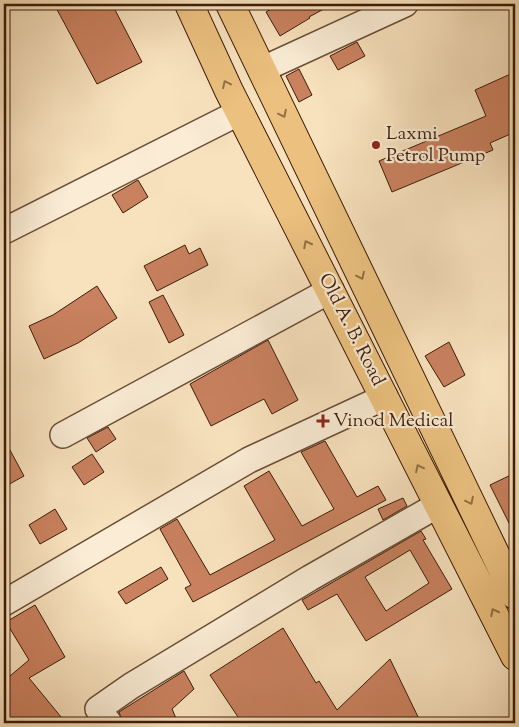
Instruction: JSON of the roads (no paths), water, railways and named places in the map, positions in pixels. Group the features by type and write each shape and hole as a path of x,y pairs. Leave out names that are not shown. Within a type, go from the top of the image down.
{"main road":[{"name":"Old A. B. Road","path":"189,4 240,112 438,505 497,617 515,656"},
{"name":"Old A. B. Road","path":"230,4 515,595"}],"street":[{"path":"261,70 404,4"},
{"path":"4,230 240,112"},
{"path":"63,435 331,290"},
{"path":"4,603 249,460 385,397"},
{"path":"109,723 98,709 131,686 310,578 438,505"}],"place":[{"name":"Laxmi Petrol Pump","path":"376,145"},
{"name":"Vinod Medical","path":"323,421"}]}
